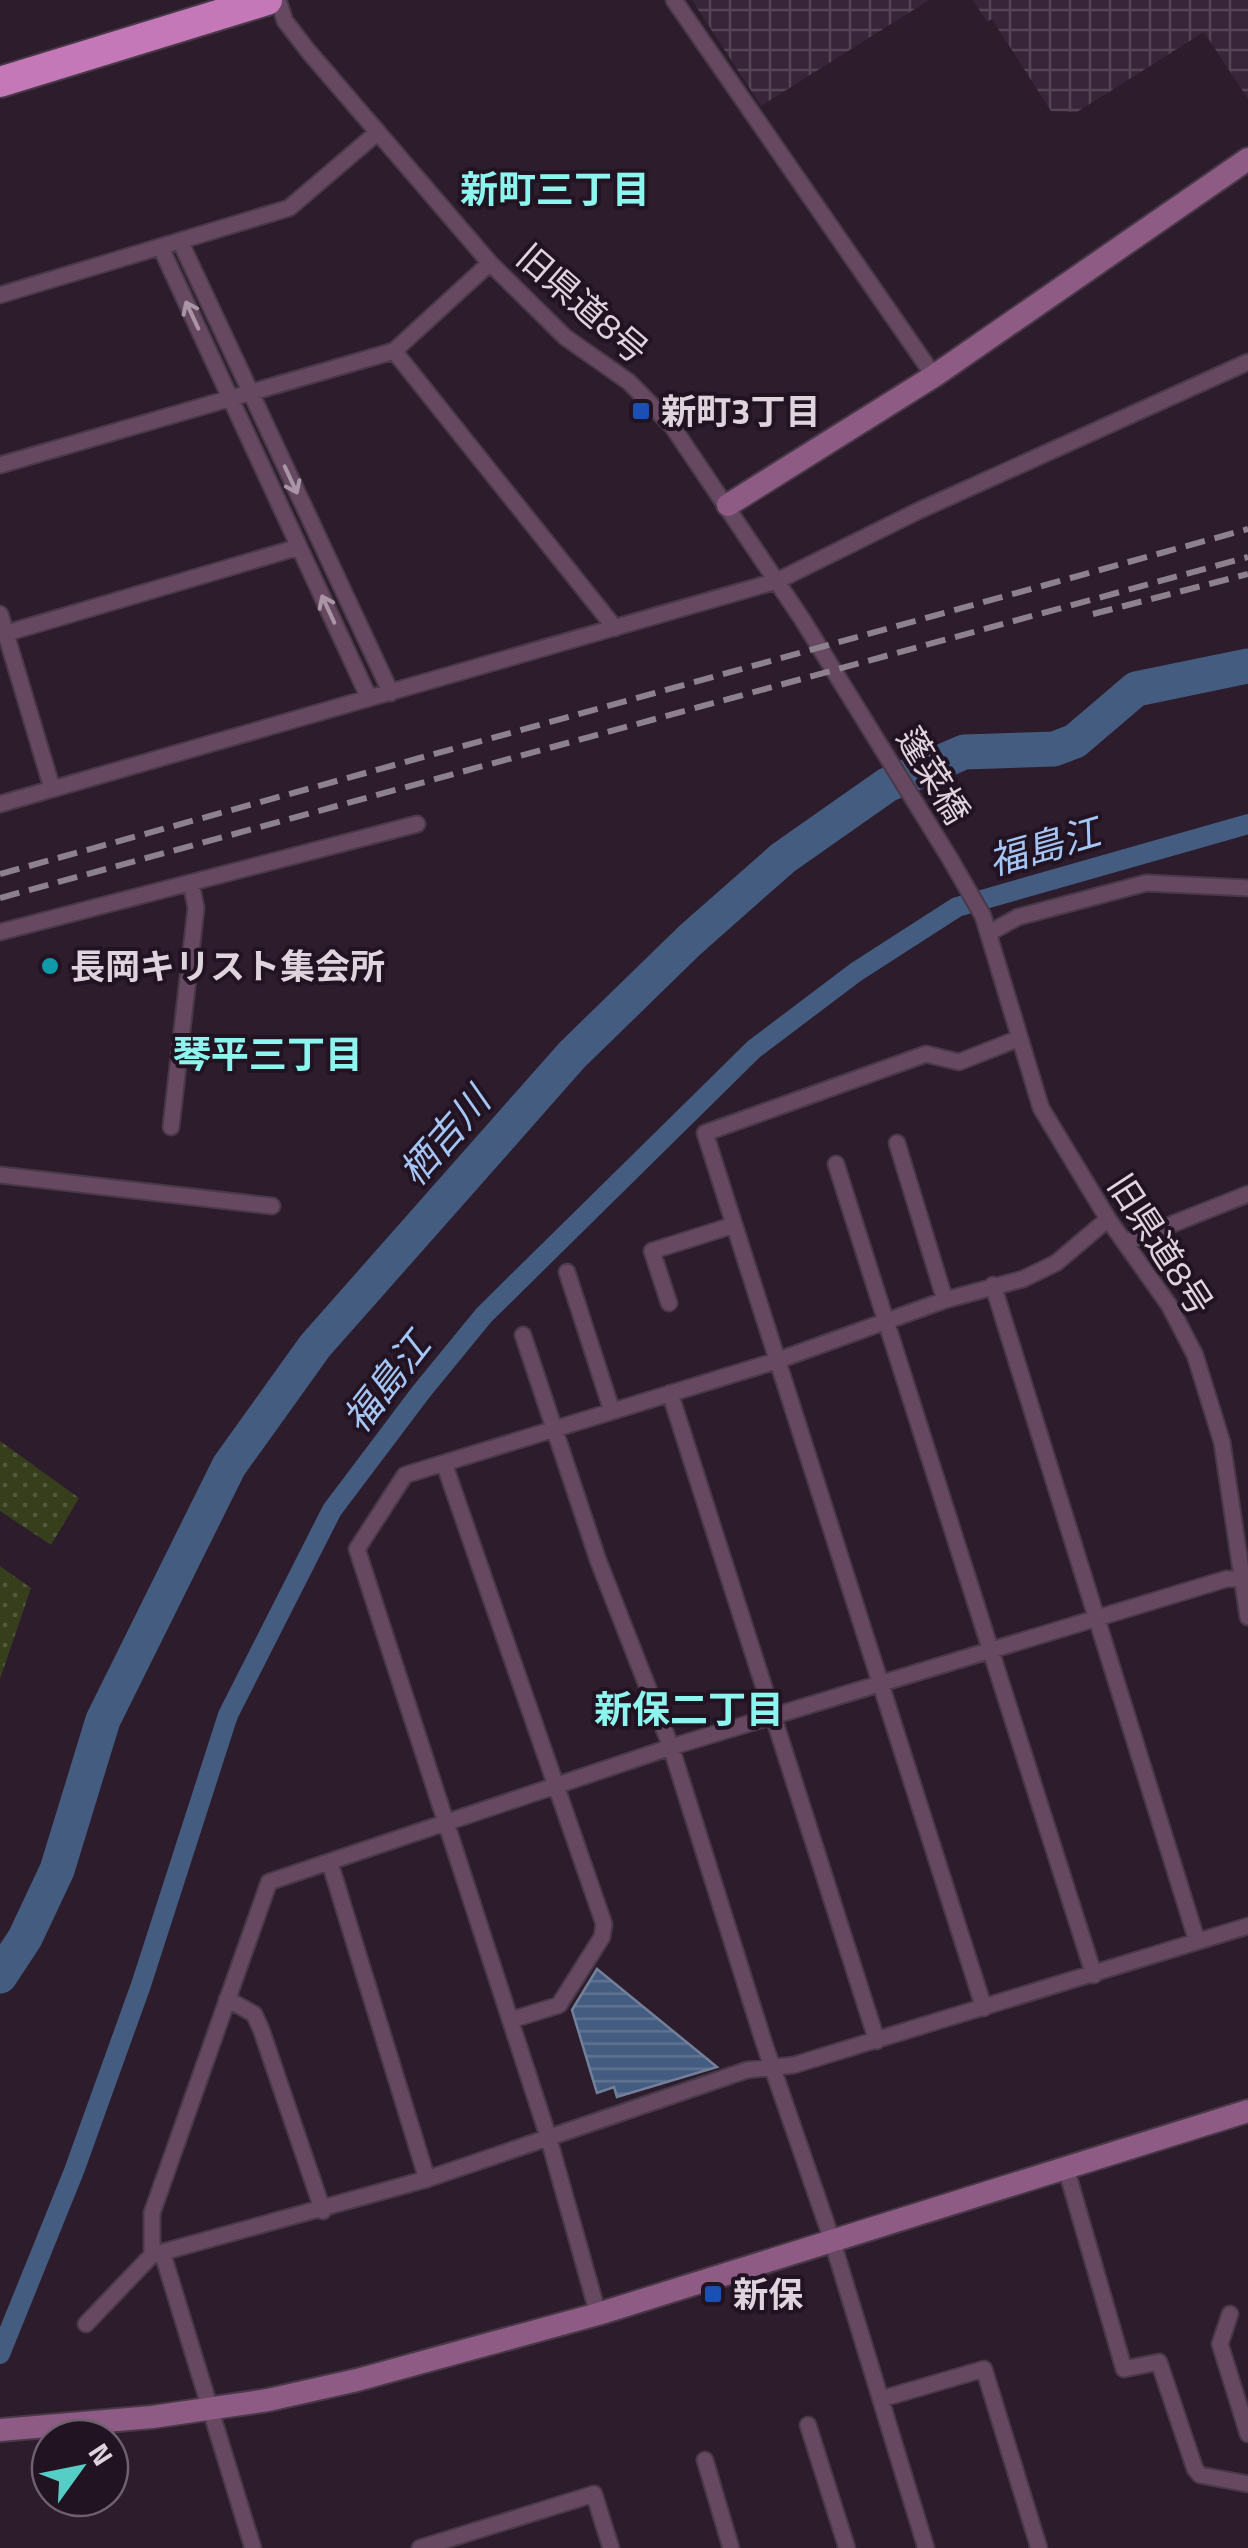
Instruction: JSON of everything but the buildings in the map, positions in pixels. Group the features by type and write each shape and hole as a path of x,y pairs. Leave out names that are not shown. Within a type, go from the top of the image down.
{"highway":[{"path":"0,82 267,0"}],"street":[{"name":"旧県道8号","path":"278,0 284,20 490,262 565,337 646,398 728,505 863,717"},
{"path":"674,0 934,376"},
{"path":"0,294 289,208 378,132"},
{"path":"728,505 934,376 1248,158"},
{"path":"180,240 391,693"},
{"path":"160,248 369,698"},
{"path":"0,465 394,351 490,262"},
{"path":"394,351 614,628"},
{"path":"0,804 777,581 918,511 1248,362"},
{"path":"3,634 299,546"},
{"path":"0,614 52,788"},
{"name":"蓬菜橋","path":"863,717 983,916"},
{"path":"0,932 417,824"},
{"path":"171,1126 196,908 191,882"},
{"path":"989,933 1018,917 1146,883 1248,888"},
{"name":"旧県道8号","path":"983,916 1041,1108 1108,1218 1169,1305 1208,1390 1222,1442 1248,1617"},
{"path":"984,2008 884,1683 776,1361 705,1133 926,1054 959,1062 1020,1038"},
{"path":"897,1143 945,1300"},
{"path":"836,1164 1094,1974"},
{"path":"0,1175 272,1206"},
{"path":"1128,1242 1248,1194"},
{"path":"598,2314 548,2136 357,1549 405,1475 776,1361 945,1300 1023,1280 1056,1263 1108,1218"},
{"path":"669,1303 652,1251 734,1225"},
{"path":"567,1272 612,1411"},
{"path":"994,1285 1197,1941"},
{"path":"523,1335 558,1428 598,1560 670,1748 832,2240 926,2548"},
{"path":"670,1393 777,1716 877,2040"},
{"path":"444,1463 553,1786 603,1916 604,1931 559,2005 511,2020"},
{"path":"253,2548 157,2255 152,2213 269,1882 670,1748 1096,1617 1245,1577"},
{"path":"330,1863 427,2179"},
{"path":"86,2324 157,2255 427,2179 747,2070 773,2068 877,2040 1248,1926"},
{"path":"227,2000 254,2014 261,2029 323,2211"},
{"path":"3,2430 210,2409 357,2380 598,2314 1248,2111"},
{"path":"1066,2168 1124,2369 1159,2362 1195,2469 1200,2475 1248,2484"},
{"path":"1230,2314 1220,2344 1248,2434"},
{"path":"881,2399 984,2369 1039,2548"},
{"path":"808,2425 847,2548"},
{"path":"705,2460 732,2548"},
{"path":"428,2547 594,2494 611,2548"}],"shaded area":[{"path":"692,0 929,0 761,106"},
{"path":"973,0 1248,0 1248,99 1204,32 1077,112 1051,111 992,19 987,22"}],"green space":[{"path":"0,1441 79,1498 51,1545 0,1511"},
{"path":"0,1566 31,1588 0,1679"}],"water":[{"path":"597,1969 717,2067 617,2097 614,2087 597,2093 572,2010"}],"waterway":[{"name":"栖吉川","path":"0,1976 25,1938 57,1870 103,1720 229,1466 315,1346 572,1055 690,940 783,858 887,785 964,752 1054,749 1075,741 1136,689 1248,666"},
{"name":"福島江","path":"0,2354 74,2171 141,1985 228,1715 332,1510 421,1392 484,1315 754,1049 856,972 957,907 1248,824"}],"railway":[{"path":"0,874 1248,529"},
{"path":"0,898 1248,557"},
{"path":"1093,614 1248,574"}],"place":[{"name":"新町3丁目","path":"641,411"},
{"name":"長岡キリスト集会所","path":"50,966"},
{"name":"新保","path":"713,2294"}],"district":[{"name":"新町三丁目","path":"555,189"},
{"name":"琴平三丁目","path":"268,1054"},
{"name":"新保二丁目","path":"689,1709"}]}
